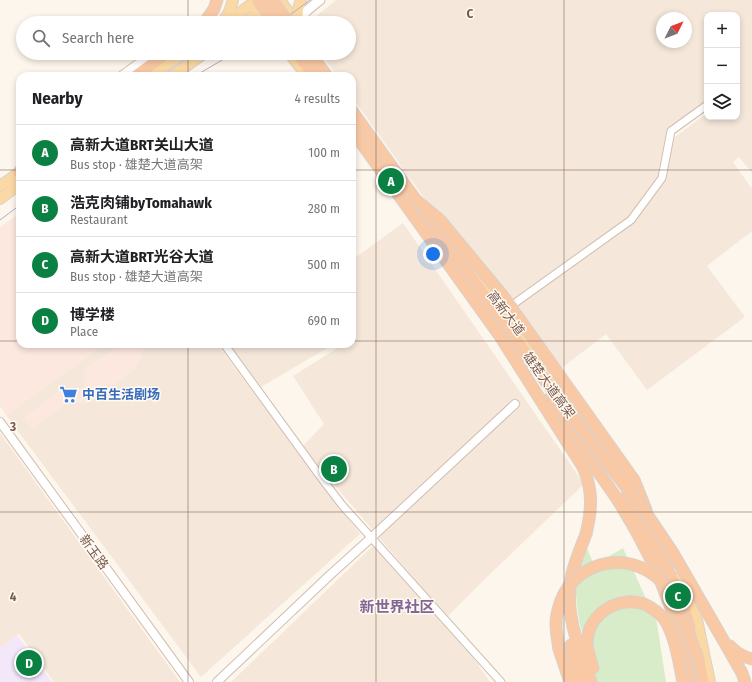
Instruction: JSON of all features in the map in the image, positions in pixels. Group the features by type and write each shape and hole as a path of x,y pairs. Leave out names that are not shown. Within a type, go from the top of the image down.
{"highway":[{"path":"209,16 214,9 217,0"},
{"path":"272,0 289,16"},
{"path":"254,1 268,16"},
{"path":"141,72 158,60"},
{"path":"302,60 311,72"},
{"path":"315,60 324,72"},
{"name":"雄楚大道高架","path":"356,117 567,410 624,491 648,529 683,604 699,661 703,682"},
{"name":"雄楚大道高架","path":"356,136 618,502 650,558 670,606 690,682"},
{"path":"416,200 440,220 503,296 634,480 652,526"},
{"path":"500,336 577,458 586,475 590,492 590,514 586,534 572,576 567,597 566,614 570,642 581,682"},
{"path":"567,410 650,518 673,553 742,673 745,682"},
{"path":"570,682 557,638 556,618 561,599 571,583 578,576 587,570 606,563 626,563 636,565 644,568 661,582 676,604 699,661"},
{"path":"572,576 570,595 571,615 576,640 591,682"},
{"path":"598,682 589,656 587,644 591,627 595,619 607,608 618,603 632,602 645,604 664,619 673,638 684,682"},
{"path":"718,631 734,651 748,658 752,658"}],"main road":[{"path":"226,16 233,0"},
{"path":"254,16 276,0"},
{"path":"280,0 291,16"},
{"path":"296,16 301,0"},
{"path":"302,16 320,0"},
{"path":"233,16 254,1 260,16"},
{"path":"128,72 144,60"},
{"path":"156,72 174,60"},
{"path":"178,72 195,60"},
{"path":"293,60 299,66"},
{"path":"294,60 304,72"},
{"path":"321,60 329,72"},
{"name":"高新大道","path":"356,112 400,173 504,310 628,484 687,588 694,605 710,682"},
{"name":"高新大道","path":"356,144 498,338 616,503 647,560 663,598 676,635 684,682"},
{"path":"0,186 16,174"},
{"path":"0,199 16,187"},
{"path":"745,682 752,677"}],"street":[{"path":"504,310 631,220 662,178 671,131 704,107"},
{"path":"227,348 342,504 501,682"},
{"path":"217,682 515,404"},
{"name":"新玉路","path":"0,422 188,682"}],"shaded area":[{"path":"336,0 752,0 752,173 739,157 733,162 752,189 752,231 707,266 745,317 647,390 606,334 559,370 504,310 356,103 356,72 334,72 325,60 356,60 356,16 317,16"},
{"path":"16,216 16,348 99,348 6,415 0,406 0,227"},
{"path":"403,223 584,484 447,617 302,447 324,424 293,376 338,348 356,348 356,257"},
{"path":"99,348 220,348 360,534 201,677 6,415"},
{"path":"113,348 145,348 134,370 86,405 78,402 69,402 32,428 24,418 62,389 85,389 84,370"},
{"path":"232,348 327,348 261,387"},
{"path":"0,433 180,682 54,682 19,634 0,648"},
{"path":"377,542 386,559 467,649 490,682 231,682"},
{"path":"17,635 52,682 0,682 0,648"}],"green space":[{"path":"586,546 594,565 623,548 657,623 666,682 588,682 589,658 579,621 575,587"}],"tram line":[{"path":"288,16 310,0"},
{"path":"202,72 222,60"},
{"path":"0,220 16,208"}],"place":[{"name":"高新大道BRT关山大道","path":"391,181"},
{"name":"中百生活剧场","path":"69,394"},
{"name":"浩克肉铺byTomahawk","path":"334,469"},
{"name":"高新大道BRT光谷大道","path":"678,596"},
{"name":"博学楼","path":"29,663"}],"district":[{"name":"新世界社区","path":"397,607"}]}
